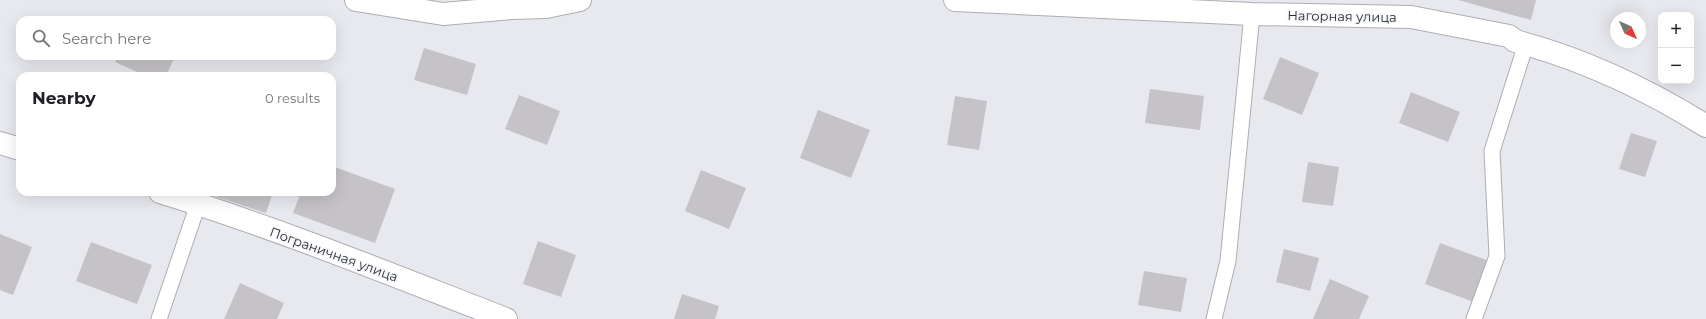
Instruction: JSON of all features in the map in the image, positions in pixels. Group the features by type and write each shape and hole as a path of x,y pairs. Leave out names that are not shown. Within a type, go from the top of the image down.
{"street":[{"path":"356,0 443,14 512,8 546,7 580,0"},
{"name":"Нагорная улица","path":"955,0 1252,14 1411,17 1509,36 1515,41 1583,63 1666,101 1706,126"},
{"path":"0,143 16,148"},
{"name":"Пограничная улица","path":"173,196 385,272 506,319"}],"lane":[{"path":"1214,319 1228,261 1252,14"},
{"path":"1474,319 1497,256 1492,151 1526,44"},
{"path":"159,319 198,204"}],"building":[{"path":"1458,0 1536,0 1531,20"},
{"path":"424,48 476,64 467,95 414,80"},
{"path":"1280,57 1319,73 1302,115 1263,99"},
{"path":"116,60 173,60 168,72 137,72 115,62"},
{"path":"1150,89 1204,96 1200,130 1145,123"},
{"path":"1411,92 1460,112 1448,142 1399,123"},
{"path":"519,95 560,111 547,145 505,129"},
{"path":"955,96 987,101 979,150 947,145"},
{"path":"818,110 870,130 851,178 800,158"},
{"path":"1631,133 1657,141 1645,177 1619,169"},
{"path":"1308,162 1339,167 1333,206 1302,202"},
{"path":"336,167 395,189 375,243 293,213 299,196 336,196"},
{"path":"701,170 746,188 729,229 685,211"},
{"path":"214,196 272,196 266,213"},
{"path":"0,234 32,247 13,295 0,290"},
{"path":"538,241 576,255 561,297 523,284"},
{"path":"91,242 152,265 137,304 76,281"},
{"path":"1440,243 1489,261 1474,302 1425,284"},
{"path":"1284,249 1319,258 1310,291 1276,282"},
{"path":"1144,271 1187,278 1181,312 1138,305"},
{"path":"1330,279 1369,296 1359,319 1313,319"},
{"path":"240,283 284,303 277,319 224,319"},
{"path":"682,294 719,306 715,319 674,319"}]}
